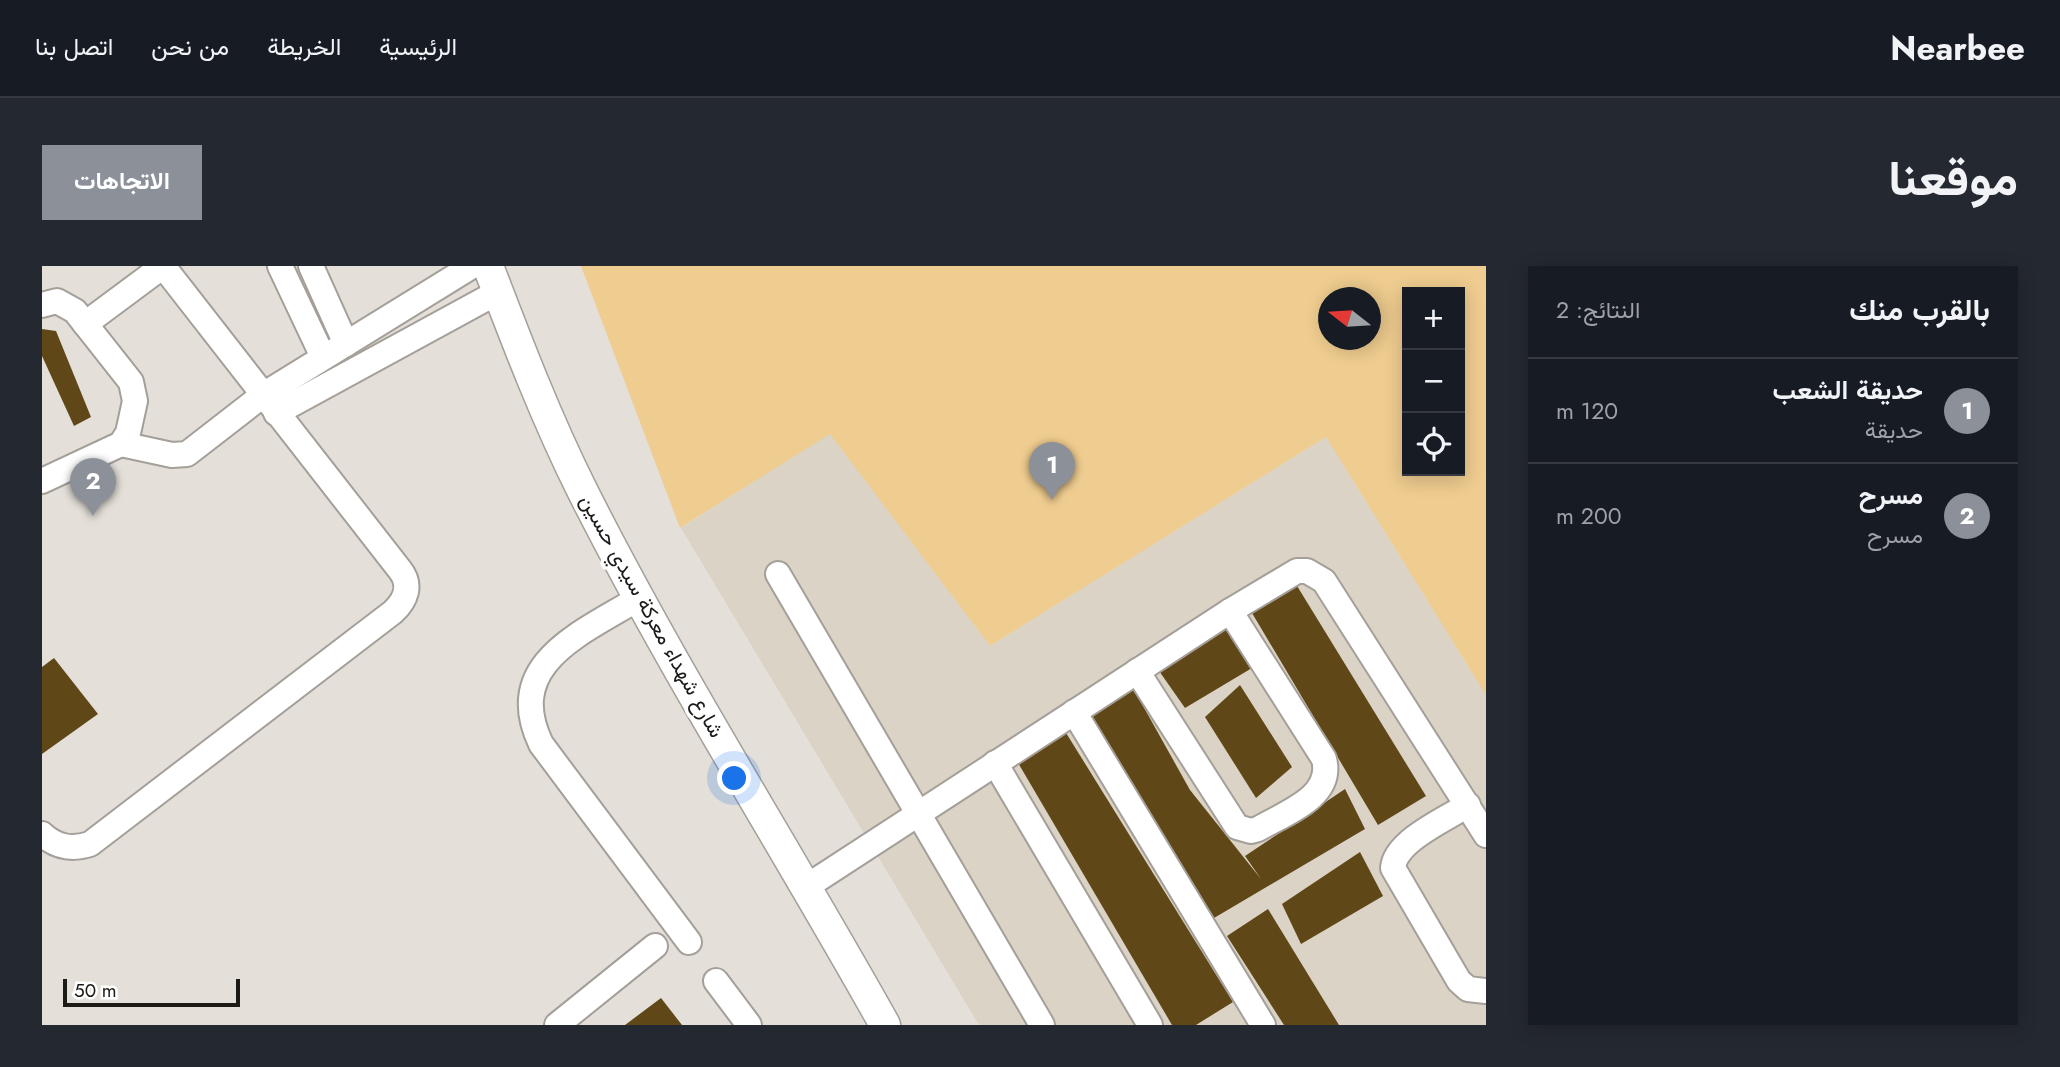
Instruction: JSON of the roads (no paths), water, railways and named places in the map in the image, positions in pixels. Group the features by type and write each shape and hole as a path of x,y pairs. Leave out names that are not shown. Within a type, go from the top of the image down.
{"main road":[{"name":"شارع شهداء معركة سيدي حسين","path":"493,279 551,425 639,597 885,1025"}],"street":[{"path":"42,834 58,845 69,847 90,844 393,612 404,600 405,576 163,266 85,324"},
{"path":"280,266 324,358"},
{"path":"311,266 346,344"},
{"path":"269,404 324,358 472,266"},
{"path":"42,481 121,444 172,455 187,454 269,404 493,279"},
{"path":"42,305 64,303 85,324 134,388 135,401 131,421 121,444"},
{"path":"806,887 1230,611 1297,571 1318,575 1486,835"},
{"path":"778,574 1042,1025"},
{"path":"639,597 550,654 534,682 531,714 541,744 689,942"},
{"path":"1137,671 1237,827 1251,831 1317,794 1326,776 1324,759 1230,611"},
{"path":"1074,712 1263,1025"},
{"path":"995,764 1150,1025"},
{"path":"1468,805 1401,848 1394,859 1393,868 1459,981 1468,989 1486,991"},
{"path":"557,1025 655,946"},
{"path":"716,981 749,1025"}],"place":[{"name":"حديقة الشعب","path":"1052,500"},
{"name":"مسرح","path":"93,516"}]}
